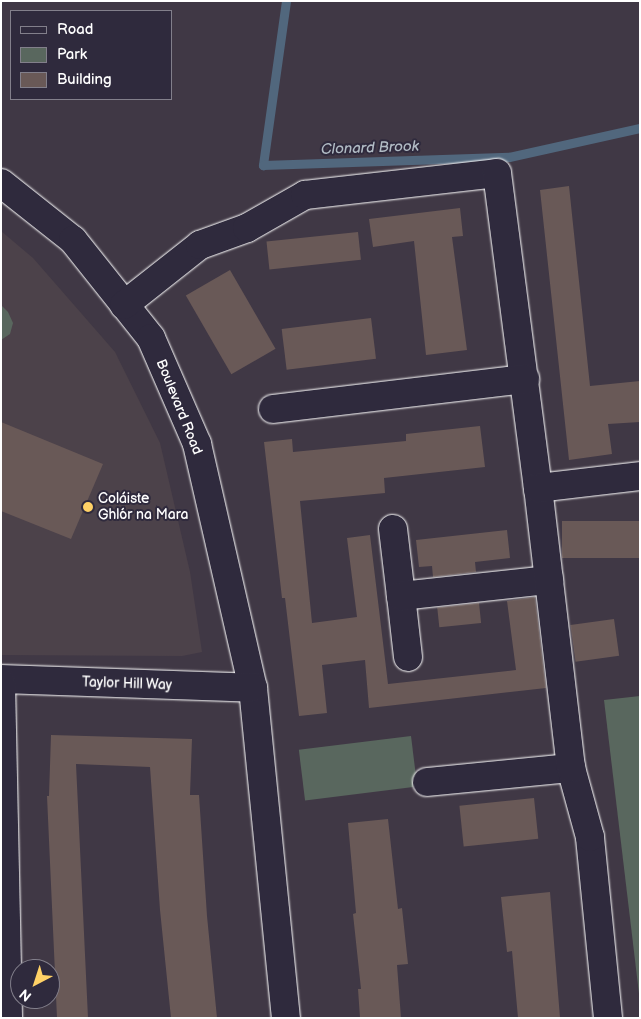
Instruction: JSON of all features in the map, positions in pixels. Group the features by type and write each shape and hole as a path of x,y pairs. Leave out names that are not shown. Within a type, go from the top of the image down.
{"street":[{"path":"124,304 200,245 247,228 305,195 497,173 538,488 571,768 590,837 608,1018"},
{"name":"Boulevard Road","path":"1,184 73,240 151,338 197,444 253,688 286,1018"},
{"path":"273,408 524,379"},
{"path":"538,488 640,476"},
{"path":"393,529 408,657"},
{"path":"401,596 548,580"},
{"path":"1,681 8,1018"},
{"name":"Taylor Hill Way","path":"1,681 253,688"},
{"path":"426,782 571,768"}],"shaded area":[{"name":"Coláiste Ghlór na Mara","path":"1,231 33,258 115,352 160,443 190,572 202,652 182,656 1,655"}],"green space":[{"path":"1,305 8,312 13,323 10,334 1,340"},
{"path":"640,696 640,1002 604,700"},
{"path":"411,736 417,787 305,800 299,750"}],"building":[{"path":"569,186 590,386 640,381 640,422 608,424 612,454 569,460 540,190"},
{"path":"460,208 463,236 452,237 467,350 426,355 414,241 373,247 369,219"},
{"path":"358,232 361,260 269,269 267,242"},
{"path":"230,270 276,349 231,374 186,296"},
{"path":"371,318 376,359 287,370 282,329"},
{"path":"1,422 103,464 71,539 1,511"},
{"path":"480,426 485,467 384,478 385,493 300,501 312,623 357,617 347,538 370,535 388,684 516,670 507,601 535,597 546,688 369,708 365,660 322,665 327,713 299,716 285,598 282,598 264,442 292,439 293,452 406,441 406,434"},
{"path":"562,521 640,521 640,558 562,558"},
{"path":"507,530 510,558 475,562 476,572 433,577 432,566 419,567 416,540"},
{"path":"479,603 481,623 439,627 437,607"},
{"path":"614,619 619,656 576,662 570,625"},
{"path":"51,735 192,739 190,795 199,795 207,916 217,1018 171,1018 160,910 150,767 76,764 88,1018 57,1018 57,1009 60,1009 60,959 54,959 47,796 49,796"},
{"path":"534,798 538,839 464,847 459,806"},
{"path":"388,819 398,909 402,908 408,964 397,965 401,1018 360,1018 358,989 361,989 353,914 356,913 348,823"},
{"path":"550,892 560,1018 518,1018 512,951 507,952 501,897"}],"waterway":[{"name":"Clonard Brook","path":"286,1 263,165 509,157 640,128"}],"place":[{"name":"Coláiste Ghlór na Mara","path":"88,507"}]}
